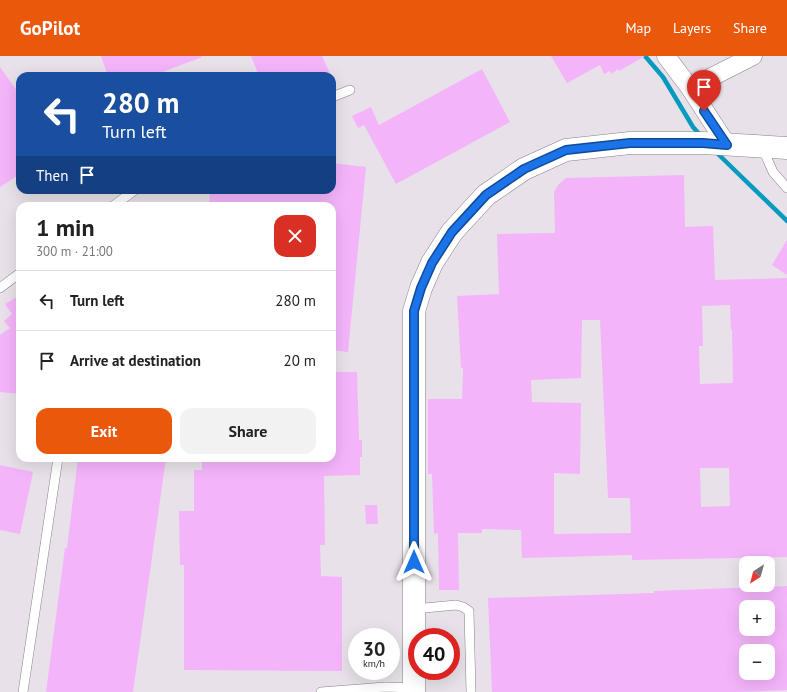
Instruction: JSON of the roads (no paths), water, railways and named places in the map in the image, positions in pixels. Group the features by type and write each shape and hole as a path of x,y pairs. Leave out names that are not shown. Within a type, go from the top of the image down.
{"street":[{"path":"666,56 690,88 727,145"},
{"path":"690,88 753,56"},
{"path":"414,690 414,311 421,288 432,263 452,232 486,195 524,169 566,150 630,143 703,143 787,148"}],"lane":[{"path":"336,95 350,90"},
{"path":"762,147 774,172 787,188"},
{"path":"118,202 130,194"},
{"path":"0,288 16,276"},
{"path":"23,692 57,462"},
{"path":"414,609 456,605 469,611 471,692"},
{"path":"321,692 385,687 414,690"}],"waterway":[{"path":"645,56 663,77 693,127 701,136"},
{"path":"716,152 787,221"}]}
